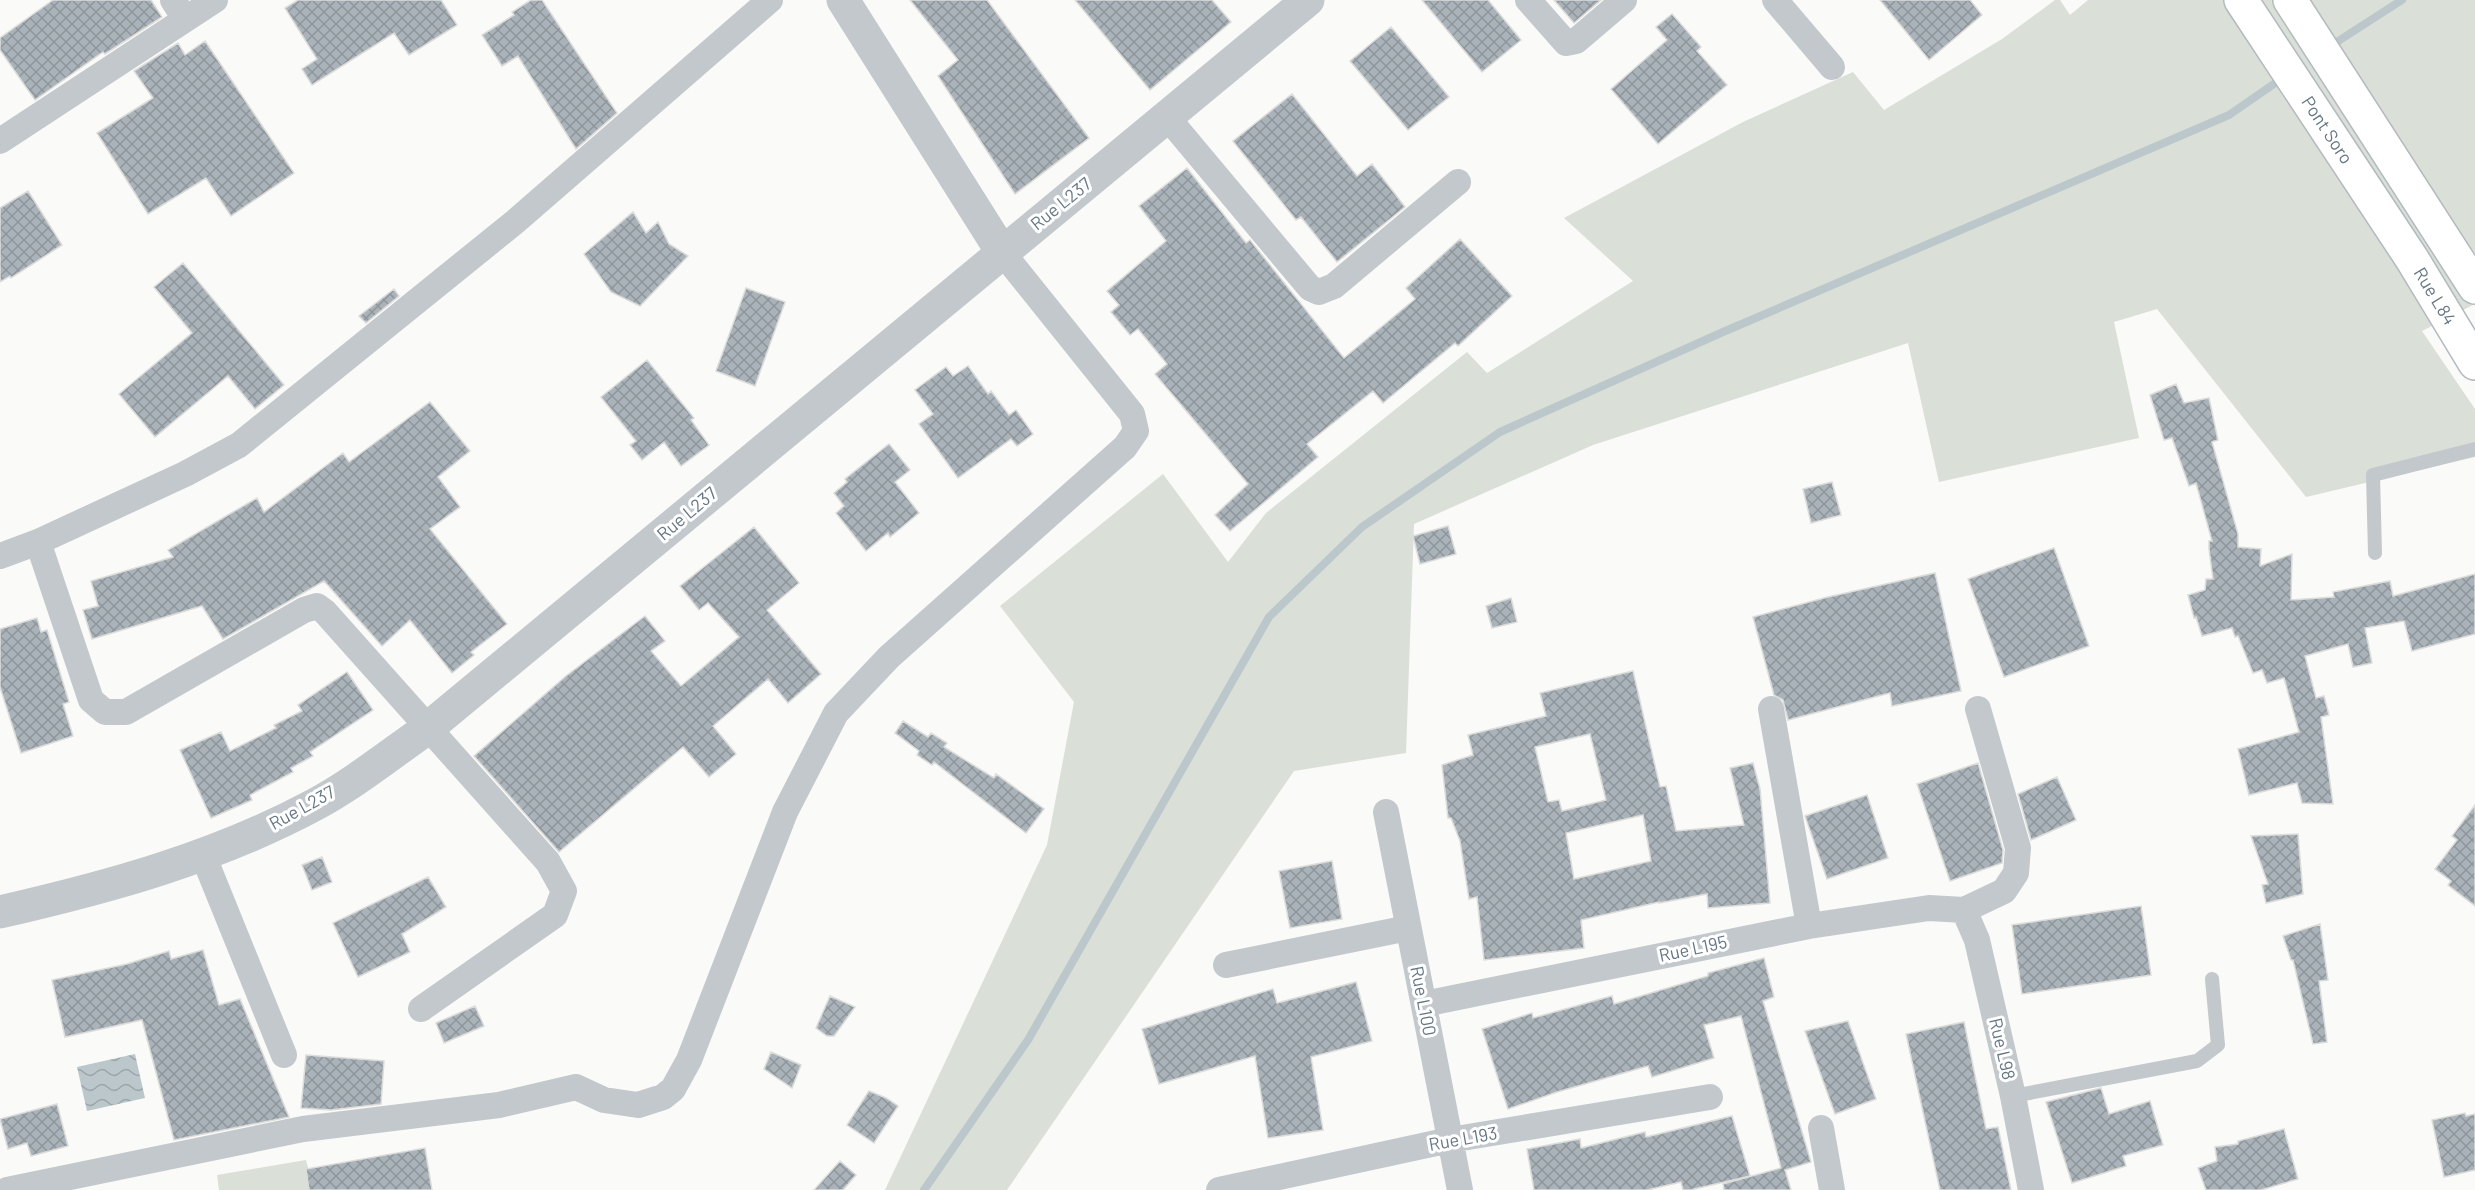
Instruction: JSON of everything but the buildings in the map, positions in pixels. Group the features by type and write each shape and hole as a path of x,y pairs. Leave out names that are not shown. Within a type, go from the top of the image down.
{"main road":[{"name":"Pont Soro","path":"2241,0 2412,259"},
{"path":"2290,0 2475,287"},
{"name":"Rue L84","path":"2412,259 2475,363"}],"street":[{"path":"0,141 179,10 215,0"},
{"path":"0,556 38,542 185,474 239,445 516,221 771,0"},
{"path":"7,1190 303,1129 499,1106 576,1088 604,1100 638,1105 663,1097 673,1089 689,1060 785,812 836,713 889,657 1125,447 1136,431 1132,414 1002,252 843,0"},
{"name":"Rue L237","path":"0,912 136,879 231,845 316,804 428,728 1308,0"},
{"path":"1528,0 1566,43 1576,41 1624,0"},
{"path":"1775,0 1832,67"},
{"path":"1167,117 1310,288 1319,292 1334,286 1458,182"},
{"path":"38,542 91,700 105,712 126,712 304,610 317,606 325,612 548,862 564,891 555,915 421,1009"},
{"path":"1772,709 1809,926"},
{"path":"1964,910 2004,891 2016,873 2018,849 1978,709"},
{"name":"Rue L100","path":"1386,812 1460,1190"},
{"path":"203,855 284,1055"},
{"name":"Rue L195","path":"1424,1004 1809,926 1929,908 1964,910"},
{"name":"Rue L98","path":"1964,910 1977,940 2013,1096 2031,1190"},
{"path":"1226,965 1408,928"},
{"name":"Rue L193","path":"1219,1190 1450,1140 1710,1096"},
{"path":"1821,1128 1832,1190"}],"lane":[{"path":"2375,553 2373,475 2475,449"},
{"path":"2013,1096 2197,1061 2218,1045 2212,979"}],"shaded area":[{"path":"2055,0 2060,0 2070,15 2088,0 2475,0 2475,304 2422,331 2475,409 2475,457 2306,497 2157,309 2114,322 2139,438 1939,482 1908,343 1593,445 1414,524 1406,753 1294,771 1007,1190 885,1190 1047,845 1074,702 1000,606 1163,474 1228,562 1266,513 1467,352 1487,373 1633,281 1564,218 1743,122 1853,72 1884,110 2002,39"},
{"path":"306,1160 314,1190 219,1190 217,1175"}],"water":[{"path":"135,1054 145,1098 87,1111 77,1067"}],"waterway":[{"path":"2329,47 2402,0"},
{"path":"924,1190 1028,1040 1269,617 1362,527 1500,432 1723,332 2229,115 2284,77"}]}
